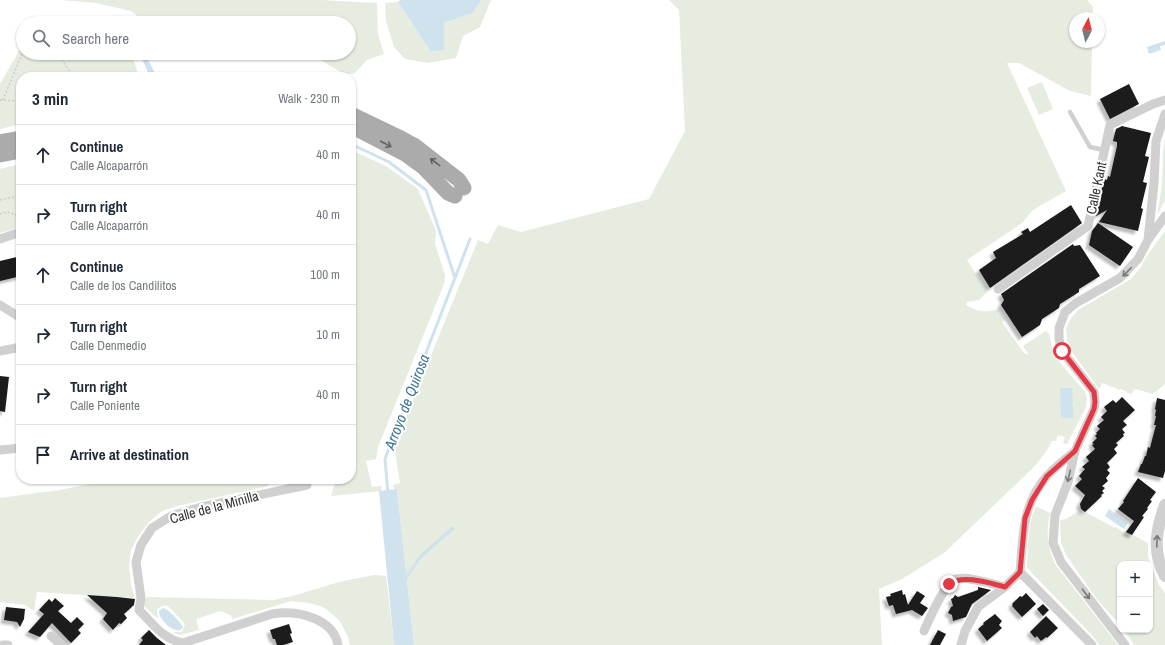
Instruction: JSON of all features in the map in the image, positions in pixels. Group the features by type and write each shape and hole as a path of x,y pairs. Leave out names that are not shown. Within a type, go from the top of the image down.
{"main road":[{"path":"356,116 414,145 459,180 459,192 448,193 424,168 405,154 356,129"},
{"path":"0,142 16,139"},
{"path":"0,156 16,152"}],"street":[{"name":"Calle Kant","path":"998,289 1088,226 1110,126 1153,104 1165,100"},
{"path":"1148,240 1154,183 1156,141 1165,114"},
{"path":"1125,645 1061,562 1054,543 1055,515 1068,482 1075,451 1094,409 1095,402 1094,392 1062,351 1059,339 1059,328 1065,312 1076,303 1120,278 1138,259 1148,240 1165,216"},
{"path":"0,239 16,234"},
{"path":"0,305 16,315"},
{"path":"0,351 16,348"},
{"path":"0,450 16,448"},
{"path":"961,645 965,632 978,607 1005,587 1020,572 1025,518 1032,500 1047,476 1075,451"},
{"name":"Calle de la Minilla","path":"305,484 307,485 201,507 171,516 152,528 141,545 136,562 141,598 138,610 166,636 175,642 184,643 272,614 283,612 300,614 317,620 329,628 337,639 338,645"},
{"path":"1165,505 1159,522 1156,543 1160,566 1165,576"},
{"path":"1020,572 1092,645"},
{"path":"924,631 947,585 955,579 966,579 1005,587"},
{"path":"51,636 61,645"},
{"path":"2,645 8,645"}],"lane":[{"path":"1070,112 1090,147 1104,150"}],"path":[{"path":"3,100 19,60"},
{"path":"62,60 70,72"},
{"path":"0,100 16,101"},
{"path":"0,200 16,196"},
{"path":"0,214 7,212 16,215"}],"shaded area":[{"path":"62,0 321,0 377,3 378,34 384,54 367,60 356,72 341,72 321,60 356,60 356,16 137,16 131,11 96,3"},
{"path":"481,0 491,0 480,27 463,36 456,58 428,63 405,59 394,47 386,21 385,3 398,2 431,52 444,50 444,23 473,13"},
{"path":"669,0 1087,0 1093,7 1093,12 1069,12 1069,48 1092,48 1091,96 1070,91 1019,63 1007,63 1066,191 1033,210 1022,223 967,260 987,292 979,300 967,302 966,305 982,311 998,309 1005,320 1002,322 1024,353 1029,355 1023,346 1046,331 1049,333 1054,356 1085,392 1087,398 1086,407 1067,444 1063,443 1065,437 1058,435 1056,441 1052,441 1034,467 944,553 902,579 879,589 882,645 414,645 397,489 394,489 393,485 400,483 395,451 399,434 478,240 488,244 498,225 521,232 649,199 685,131 679,10","holes":["1071,400 1074,405 1061,418 1061,405"]},
{"path":"16,56 16,60 133,60 137,72 16,72 16,125 0,129 0,84"},
{"path":"1042,82 1053,109 1039,115 1027,88"},
{"path":"1165,139 1165,200 1157,216 1162,185 1163,151"},
{"path":"356,152 386,166 418,189 436,231 435,244 445,275 444,284 378,447 376,459 366,461 372,487 382,486 381,491 331,496 335,484 356,484"},
{"path":"16,165 16,228 0,233 0,169"},
{"path":"1165,231 1165,384 1153,394 1135,389 1131,394 1102,383 1099,389 1070,349 1066,328 1078,310 1131,279 1141,267 1146,257"},
{"path":"90,484 268,484 268,486 177,506 162,511 149,522 139,535 131,550 129,566 134,596 133,598 37,592 34,611 25,605 0,602 0,498 60,490"},
{"path":"1036,506 1050,513 1048,539 1050,551 1055,564 1118,645 1099,645 1092,635 1027,567 1029,528"},
{"path":"1077,512 1082,516 1085,512 1115,528 1116,527 1124,533 1126,531 1148,543 1148,557 1150,561 1117,561 1117,622 1096,598 1066,555 1061,542 1060,520 1066,519"},
{"path":"1153,570 1159,585 1165,593 1165,645 1134,645 1127,633 1153,633"},
{"path":"374,575 386,576 394,645 350,645 348,637 340,621 325,608 310,603 291,601 232,619 231,615 220,611 196,619 199,630 180,635 173,633 182,632 185,624 168,606 162,606 157,610 157,618 142,604 147,597 274,600 339,582"}],"water":[{"path":"400,0 481,0 473,13 444,23 444,50 431,52 398,2"},
{"path":"1165,41 1165,45 1160,46 1161,50 1149,54 1147,47"},
{"path":"142,60 148,60 154,72 148,72"},
{"path":"1060,388 1072,388 1073,418 1061,418"},
{"path":"397,489 414,645 394,645 379,491"},
{"path":"1109,509 1128,523 1124,529 1105,516"},
{"path":"163,608 171,613 179,622 183,627 181,630 170,627 163,621 159,611"}],"building":[{"path":"1129,84 1139,104 1110,119 1100,99"},
{"path":"1122,126 1151,133 1145,156 1149,157 1143,182 1147,183 1141,208 1143,209 1138,231 1099,222 1107,210 1096,216 1104,179 1107,180 1108,176 1110,177 1117,146 1117,142 1113,141 1116,129"},
{"path":"1071,205 1082,223 990,288 979,270 996,258 993,252 1023,234 1021,232 1028,228 1030,232"},
{"path":"1098,223 1133,247 1120,266 1089,245 1092,231"},
{"path":"1073,244 1074,246 1080,245 1100,276 1079,289 1079,292 1060,304 1059,308 1042,319 1040,325 1022,337 1001,305 1004,300 1001,294"},
{"path":"16,257 16,277 0,281 0,261"},
{"path":"0,376 9,377 5,412 0,411"},
{"path":"1122,397 1135,410 1123,421 1127,425 1122,429 1125,433 1123,434 1124,436 1116,443 1118,445 1114,449 1117,453 1107,463 1110,467 1107,470 1110,473 1106,478 1108,481 1102,486 1105,488 1102,491 1104,493 1085,512 1081,509 1080,504 1085,495 1075,486 1082,479 1079,476 1085,469 1082,467 1089,461 1086,457 1095,449 1092,445 1094,444 1092,443 1097,438 1095,436 1097,434 1096,433 1100,429 1097,426 1104,420 1101,417 1107,411 1104,407 1113,400 1116,403"},
{"path":"1157,398 1165,400 1165,471 1163,478 1138,472 1146,456 1148,447 1150,448 1156,425 1154,425"},
{"path":"1138,478 1156,492 1150,500 1152,501 1147,508 1148,509 1142,516 1144,517 1132,535 1126,532 1134,521 1118,509 1124,502 1123,501"},
{"path":"978,587 991,590 972,604 966,617 953,621 952,615 948,613 953,606 951,599 955,595 958,597 978,590"},
{"path":"902,590 903,595 905,594 908,605 917,591 925,596 920,603 928,608 922,616 912,610 896,614 893,605 889,606 886,597"},
{"path":"1026,593 1036,604 1022,617 1012,606 1012,604 1020,596 1022,597"},
{"path":"87,595 135,599 134,605 124,614 127,618 121,624 119,623 113,630 103,619 107,613"},
{"path":"55,598 64,606 58,611 71,623 77,617 84,624 78,630 81,633 71,643 52,623 40,637 28,632 44,614 39,610 49,599 52,602"},
{"path":"1043,604 1049,610 1043,616 1037,609"},
{"path":"6,607 25,609 24,619 20,627 17,622 4,620"},
{"path":"995,614 1002,621 999,625 1002,628 987,641 978,629"},
{"path":"1046,616 1058,628 1047,638 1046,637 1041,641 1037,636 1035,638 1030,632"},
{"path":"289,624 293,642 277,645 270,630"},
{"path":"149,630 166,645 139,645 143,640 141,638"},
{"path":"938,630 946,634 940,645 930,645"}],"waterway":[{"path":"356,146 389,162 426,190 455,278"},
{"name":"Arroyo de Quirosa","path":"388,493 385,459 470,239"},
{"path":"404,581 420,557 453,528"}],"route":[{"path":"949,584 955,579 966,579 1005,587 1020,572 1025,518 1032,500 1047,476 1075,451 1094,409 1094,392 1062,351"}]}
